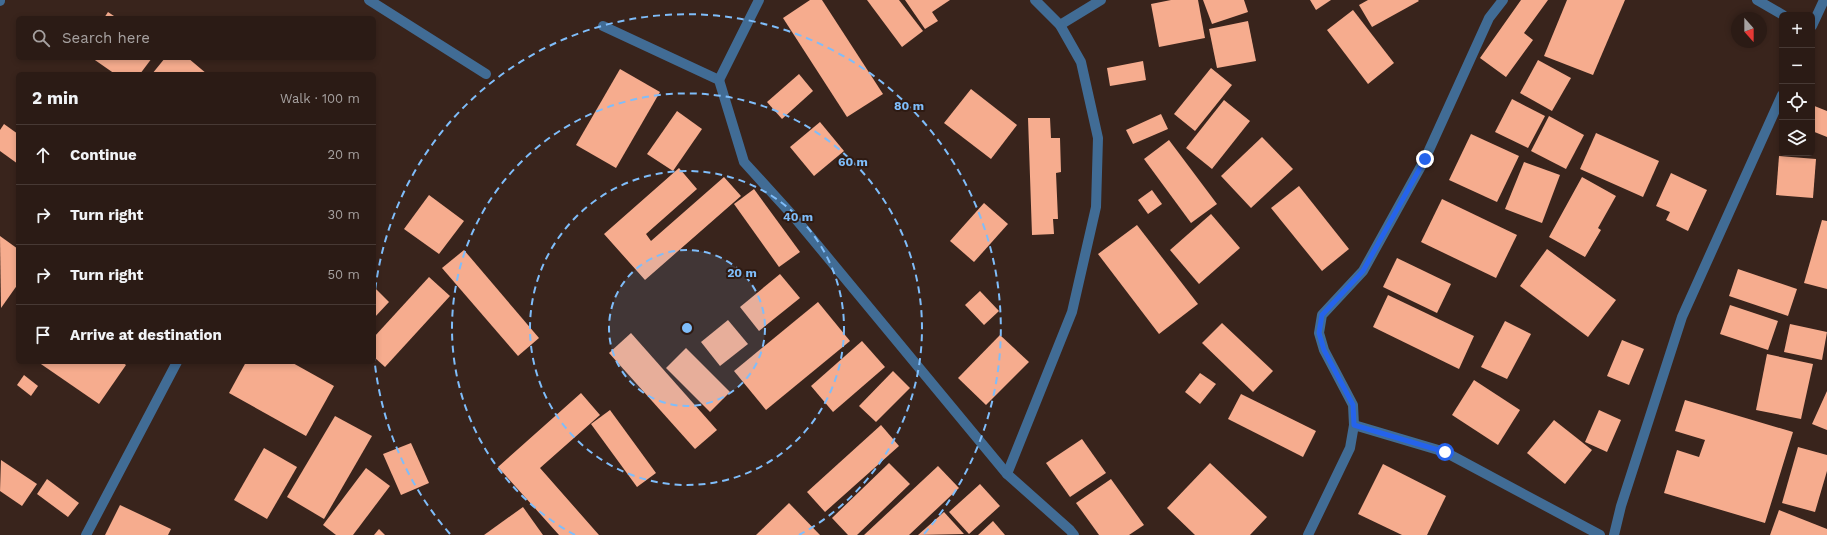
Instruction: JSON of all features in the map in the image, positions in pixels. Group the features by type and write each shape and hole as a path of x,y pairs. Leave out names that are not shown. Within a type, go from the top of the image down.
{"street":[{"path":"369,0 486,74"},
{"path":"759,0 719,80 744,162 795,218 1007,474 1074,535"},
{"path":"1007,474 1072,312 1096,207 1098,138 1081,62 1060,25 1035,0"},
{"path":"1060,25 1101,0"},
{"path":"1308,535 1350,448 1354,425 1353,405 1324,350 1319,333 1322,315 1363,271 1425,159 1489,18 1504,0"},
{"path":"1757,0 1779,13"},
{"path":"1815,20 1824,0"},
{"path":"603,26 719,80"},
{"path":"1614,535 1621,506 1682,317 1779,102"},
{"path":"86,535 176,364"},
{"path":"1354,425 1445,452 1600,535"}],"building":[{"path":"810,0 822,0 883,94 847,117 783,18"},
{"path":"867,0 899,0 923,31 902,47"},
{"path":"905,0 950,0 932,12 938,21 925,29"},
{"path":"1171,0 1198,0 1205,38 1159,47 1151,4"},
{"path":"1203,0 1244,0 1248,12 1212,24"},
{"path":"1310,0 1331,0 1316,10"},
{"path":"1368,0 1419,1 1372,27 1359,5"},
{"path":"1521,0 1548,0 1524,33 1533,40 1506,77 1480,58"},
{"path":"1567,0 1625,0 1593,75 1544,56"},
{"path":"1353,10 1394,63 1368,84 1327,30"},
{"path":"108,12 114,16 105,16"},
{"path":"1248,21 1256,61 1217,68 1209,29"},
{"path":"95,60 150,60 142,72 112,72"},
{"path":"163,60 190,60 205,72 154,72"},
{"path":"1538,60 1571,78 1552,111 1520,93"},
{"path":"1143,61 1146,80 1110,86 1107,68"},
{"path":"1211,68 1232,85 1195,131 1174,114"},
{"path":"620,69 660,92 616,168 576,145"},
{"path":"799,74 813,91 782,119 767,102"},
{"path":"971,89 1017,125 991,159 944,123"},
{"path":"1512,99 1545,116 1528,148 1495,132"},
{"path":"1224,100 1250,121 1212,169 1186,148"},
{"path":"1815,106 1827,111 1827,137 1815,132"},
{"path":"677,111 702,129 673,171 647,154"},
{"path":"1161,114 1168,129 1133,144 1126,130"},
{"path":"1549,116 1584,135 1566,169 1531,151"},
{"path":"1028,118 1050,118 1051,138 1060,138 1061,172 1056,173 1058,219 1053,219 1054,234 1032,235"},
{"path":"820,122 844,151 814,176 790,147"},
{"path":"4,124 16,133 16,163 0,151 0,130"},
{"path":"1596,133 1659,161 1643,197 1580,169"},
{"path":"1471,134 1519,156 1497,202 1449,180"},
{"path":"1262,137 1293,169 1251,208 1221,176"},
{"path":"1169,140 1217,204 1191,223 1144,159"},
{"path":"1779,156 1816,159 1813,198 1776,195"},
{"path":"1524,162 1560,175 1542,223 1505,209"},
{"path":"679,168 697,189 646,234 651,241 724,177 741,196 645,280 604,234"},
{"path":"1671,173 1707,190 1688,231 1666,220 1670,212 1656,206"},
{"path":"1582,177 1616,196 1598,228 1601,230 1585,257 1549,237"},
{"path":"1299,186 1349,249 1322,271 1271,208"},
{"path":"754,189 800,252 779,267 734,204"},
{"path":"1152,190 1162,204 1148,214 1138,200"},
{"path":"429,195 464,221 439,254 404,229"},
{"path":"1442,199 1517,235 1496,278 1421,242"},
{"path":"984,203 1008,224 974,262 950,241"},
{"path":"1211,214 1240,248 1199,284 1170,250"},
{"path":"1822,220 1827,221 1827,289 1804,283"},
{"path":"1137,225 1198,304 1159,334 1098,254"},
{"path":"0,236 16,248 16,287 1,308"},
{"path":"1547,249 1616,300 1588,337 1520,286"},
{"path":"464,250 539,338 518,356 442,268"},
{"path":"1397,258 1451,284 1437,313 1383,287"},
{"path":"1738,269 1797,289 1788,316 1729,296"},
{"path":"780,274 800,298 759,331 740,307"},
{"path":"429,277 450,296 385,367 376,359 376,335"},
{"path":"376,289 389,302 376,316"},
{"path":"980,291 999,311 984,325 965,305"},
{"path":"1388,295 1474,336 1459,369 1373,327"},
{"path":"818,302 850,341 766,410 734,371"},
{"path":"1730,305 1778,321 1768,350 1720,334"},
{"path":"728,320 748,344 720,366 701,342"},
{"path":"1505,321 1531,334 1507,379 1481,367"},
{"path":"1222,323 1273,371 1253,392 1202,343"},
{"path":"1790,324 1827,332 1822,360 1784,352"},
{"path":"631,333 717,430 695,449 609,353"},
{"path":"1000,335 1029,362 986,405 958,378"},
{"path":"1622,340 1644,349 1629,385 1607,376"},
{"path":"862,341 885,367 833,412 811,386"},
{"path":"686,348 730,392 710,412 666,368"},
{"path":"1767,354 1813,364 1801,419 1756,410"},
{"path":"41,364 125,364 126,365 99,404"},
{"path":"245,364 295,364 334,386 306,436 229,393"},
{"path":"893,371 910,388 876,422 859,406"},
{"path":"1200,373 1216,384 1200,404 1185,392"},
{"path":"24,375 38,386 31,396 17,385"},
{"path":"1474,380 1520,410 1498,445 1452,415"},
{"path":"1827,391 1827,430 1812,424"},
{"path":"581,393 600,415 540,468 599,535 559,535 498,467"},
{"path":"1241,394 1316,431 1303,457 1228,419"},
{"path":"1685,400 1793,432 1765,523 1664,493 1677,450 1699,457 1705,440 1675,431"},
{"path":"610,410 656,473 637,487 591,424"},
{"path":"1599,410 1621,420 1607,452 1585,442"},
{"path":"335,416 372,436 324,519 287,497"},
{"path":"1554,420 1592,450 1565,484 1527,453"},
{"path":"881,425 899,446 825,512 807,492"},
{"path":"1082,439 1106,473 1070,497 1046,463"},
{"path":"411,443 429,483 401,495 383,454"},
{"path":"1798,447 1827,455 1827,471 1815,512 1782,503"},
{"path":"264,448 297,467 267,519 234,500"},
{"path":"1,460 37,484 22,506 0,491"},
{"path":"889,463 910,484 857,535 848,535 832,518"},
{"path":"1210,463 1267,517 1250,535 1195,535 1167,508"},
{"path":"1383,464 1446,496 1427,535 1402,535 1358,514"},
{"path":"938,466 959,488 909,535 864,535"},
{"path":"366,468 390,486 353,535 336,535 323,525"},
{"path":"47,479 79,503 68,517 37,494"},
{"path":"1111,479 1144,525 1129,535 1099,535 1076,503"},
{"path":"980,484 1000,506 969,534 949,512"},
{"path":"789,503 820,535 756,535"},
{"path":"120,505 171,529 168,535 105,535"},
{"path":"523,507 543,535 484,535"},
{"path":"1779,510 1827,529 1827,535 1770,535"},
{"path":"944,512 964,534 918,535"},
{"path":"993,521 1005,535 978,535"},
{"path":"379,529 385,535 374,535"}],"route":[{"path":"1425,159 1363,271 1322,315 1319,333 1324,350 1353,405 1354,425 1445,452"}]}
